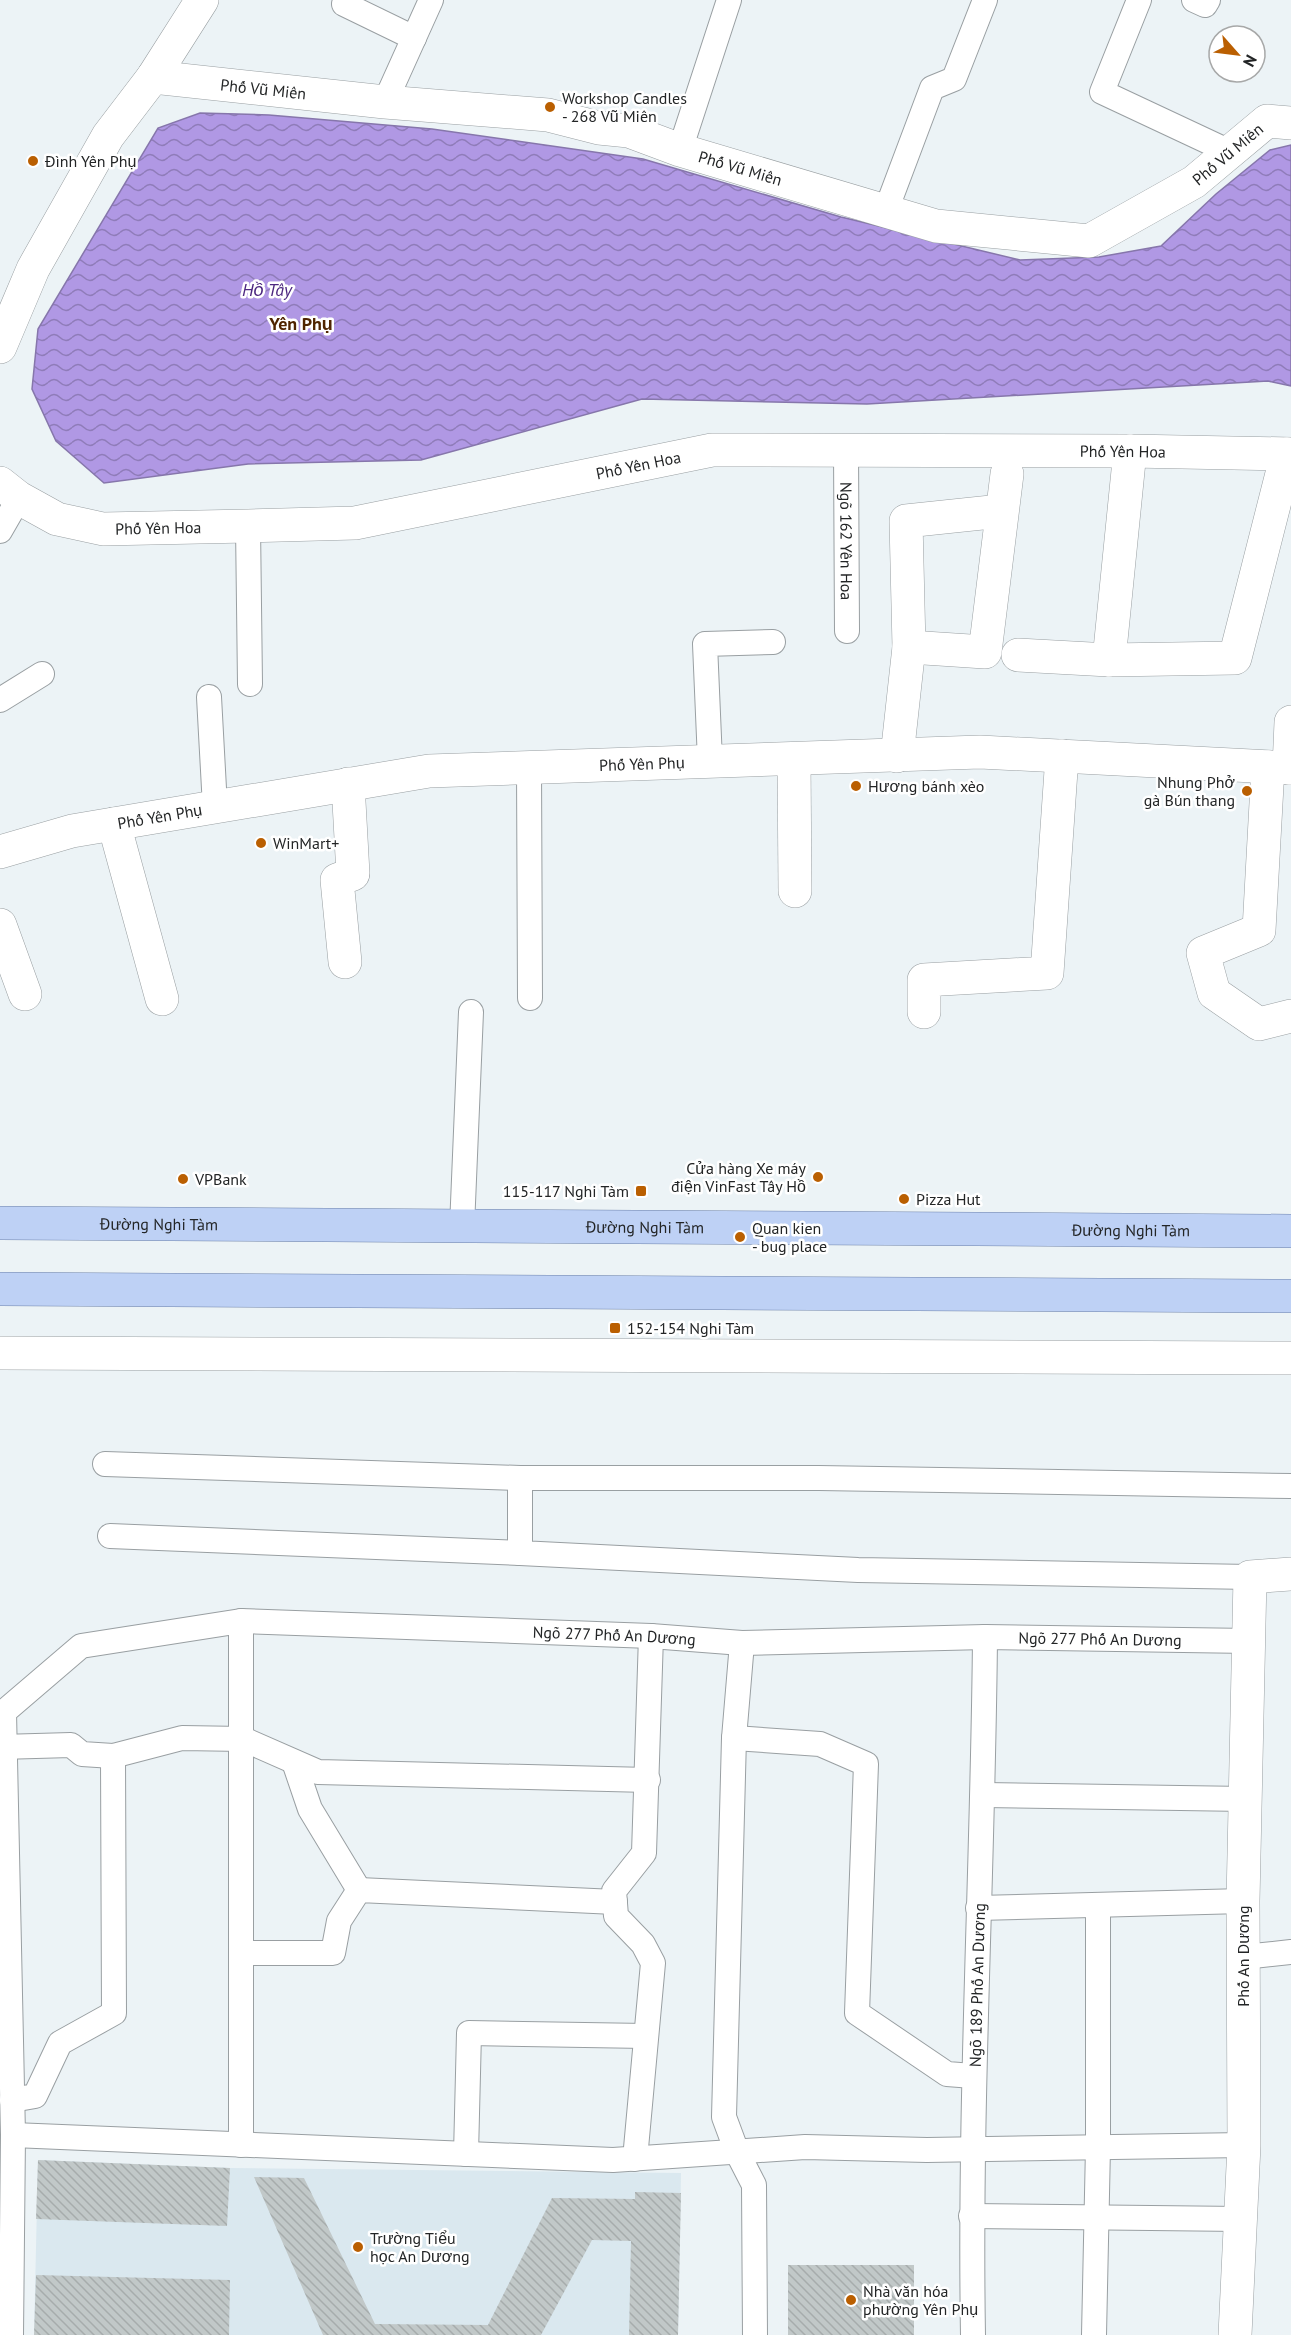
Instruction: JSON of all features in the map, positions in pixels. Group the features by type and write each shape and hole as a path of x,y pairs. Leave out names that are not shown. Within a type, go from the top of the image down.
{"main road":[{"name":"Đường Nghi Tàm","path":"0,1223 1291,1231"},
{"path":"0,1290 1291,1296"}],"street":[{"path":"0,347 33,269 108,136 153,77 202,0"},
{"name":"Phố Vũ Miên","path":"153,77 385,102 548,114 599,128 628,131 680,150 885,213 936,226 1089,241 1194,182 1267,121 1291,123"},
{"name":"Phố Yên Hoa","path":"10,490 57,519 103,530 355,523 712,450 846,449 1289,454"},
{"path":"1109,660 1130,451"},
{"path":"1018,655 1109,660 1235,658 1289,454"},
{"path":"909,647 985,652 1006,474"},
{"path":"897,756 909,647 906,521 1001,511"},
{"path":"1291,722 1259,930 1203,953 1214,993 1258,1024 1291,1016"},
{"name":"Phố Yên Phụ","path":"0,852 72,831 429,771 980,752 1283,767"},
{"path":"924,1012 924,980 1047,973 1062,756"},
{"path":"794,759 795,891"},
{"path":"345,962 337,880 353,874 348,784"},
{"path":"114,824 162,999"},
{"path":"0,925 25,994"},
{"path":"0,1353 1291,1358"},
{"path":"1250,1577 1291,1574"},
{"name":"Phố An Dương","path":"1235,2335 1244,2145 1243,1901 1250,1577"}],"lane":[{"path":"385,102 431,0"},
{"path":"680,150 729,0"},
{"path":"885,213 932,88 954,79 985,0"},
{"path":"1139,0 1102,92 1230,152"},
{"path":"1194,0 1205,5 1208,0"},
{"path":"344,4 414,38"},
{"name":"Ngõ 162 Yên Hoa","path":"846,449 847,631"},
{"path":"0,531 10,490"},
{"path":"248,526 250,684"},
{"path":"710,761 705,644 773,642"},
{"path":"0,700 42,674"},
{"path":"209,698 215,807"},
{"path":"529,768 530,998"},
{"path":"462,1227 471,1012"},
{"path":"105,1464 520,1478 819,1478 1291,1486"},
{"path":"520,1478 520,1553"},
{"path":"110,1536 858,1570 1250,1577"},
{"path":"241,1621 243,1739 241,2145"},
{"name":"Ngõ 277 Phố An Dương","path":"2,1746 4,1712 81,1646 241,1621 651,1636 742,1643 985,1637 1250,1641"},
{"path":"635,2159 653,1963 643,1944 616,1916 614,1891 644,1853 651,1636"},
{"name":"Ngõ 189 Phố An Dương","path":"973,2335 971,2216 973,2076 984,1795 985,1637"},
{"path":"742,1643 734,1738 724,2117 737,2152 754,2185 754,2335"},
{"path":"10,2335 6,2222 13,2135 2,1746 71,1745 82,1754 113,1755 182,1738 243,1739 318,1772 648,1780"},
{"path":"734,1738 820,1744 866,1764 858,2013 947,2074 973,2076"},
{"path":"12,2100 35,2096 60,2043 114,2013 113,1755"},
{"path":"294,1761 310,1809 358,1890"},
{"path":"984,1795 1246,1798"},
{"path":"242,1953 333,1953 339,1922 358,1890"},
{"path":"358,1890 615,1902"},
{"path":"978,1908 1243,1901"},
{"path":"1094,2335 1098,2147 1098,1905"},
{"path":"1244,1957 1291,1952"},
{"path":"466,2154 469,2033 646,2036"},
{"path":"13,2135 635,2159 805,2147 973,2149 1244,2145"},
{"path":"971,2216 1240,2219"}],"shaded area":[{"name":"Trường Tiểu học An Dương","path":"38,2160 230,2168 681,2173 678,2335 34,2335"}],"water":[{"name":"Hồ Tây","path":"200,113 269,115 432,129 643,159 841,217 1020,260 1099,257 1161,246 1216,194 1270,150 1291,145 1291,386 1268,381 867,404 642,399 421,460 248,464 104,483 56,441 32,389 38,329 158,128"}],"building":[{"path":"38,2160 230,2168 227,2226 36,2219"},
{"path":"254,2177 304,2178 375,2324 488,2325 552,2198 635,2199 635,2192 681,2193 678,2335 629,2335 631,2241 592,2240 541,2335 323,2335"},
{"name":"Nhà văn hóa phường Yên Phụ","path":"788,2265 914,2265 914,2335 788,2335"},
{"path":"36,2275 230,2280 229,2335 34,2335"}],"place":[{"name":"Workshop Candles - 268 Vũ Miên","path":"550,107"},
{"name":"Đình Yên Phụ","path":"33,161"},
{"name":"Hương bánh xèo","path":"856,786"},
{"name":"Nhung Phở gà Bún thang","path":"1247,791"},
{"name":"WinMart+","path":"261,843"},
{"name":"Cửa hàng Xe máy điện VinFast Tây Hồ","path":"818,1177"},
{"name":"VPBank","path":"183,1179"},
{"name":"115-117 Nghi Tàm","path":"641,1191"},
{"name":"Pizza Hut","path":"904,1199"},
{"name":"Quan kien - bug place","path":"740,1237"},
{"name":"152-154 Nghi Tàm","path":"615,1328"},
{"name":"Trường Tiểu học An Dương","path":"358,2247"},
{"name":"Nhà văn hóa phường Yên Phụ","path":"851,2300"}],"district":[{"name":"Yên Phụ","path":"301,324"}]}
